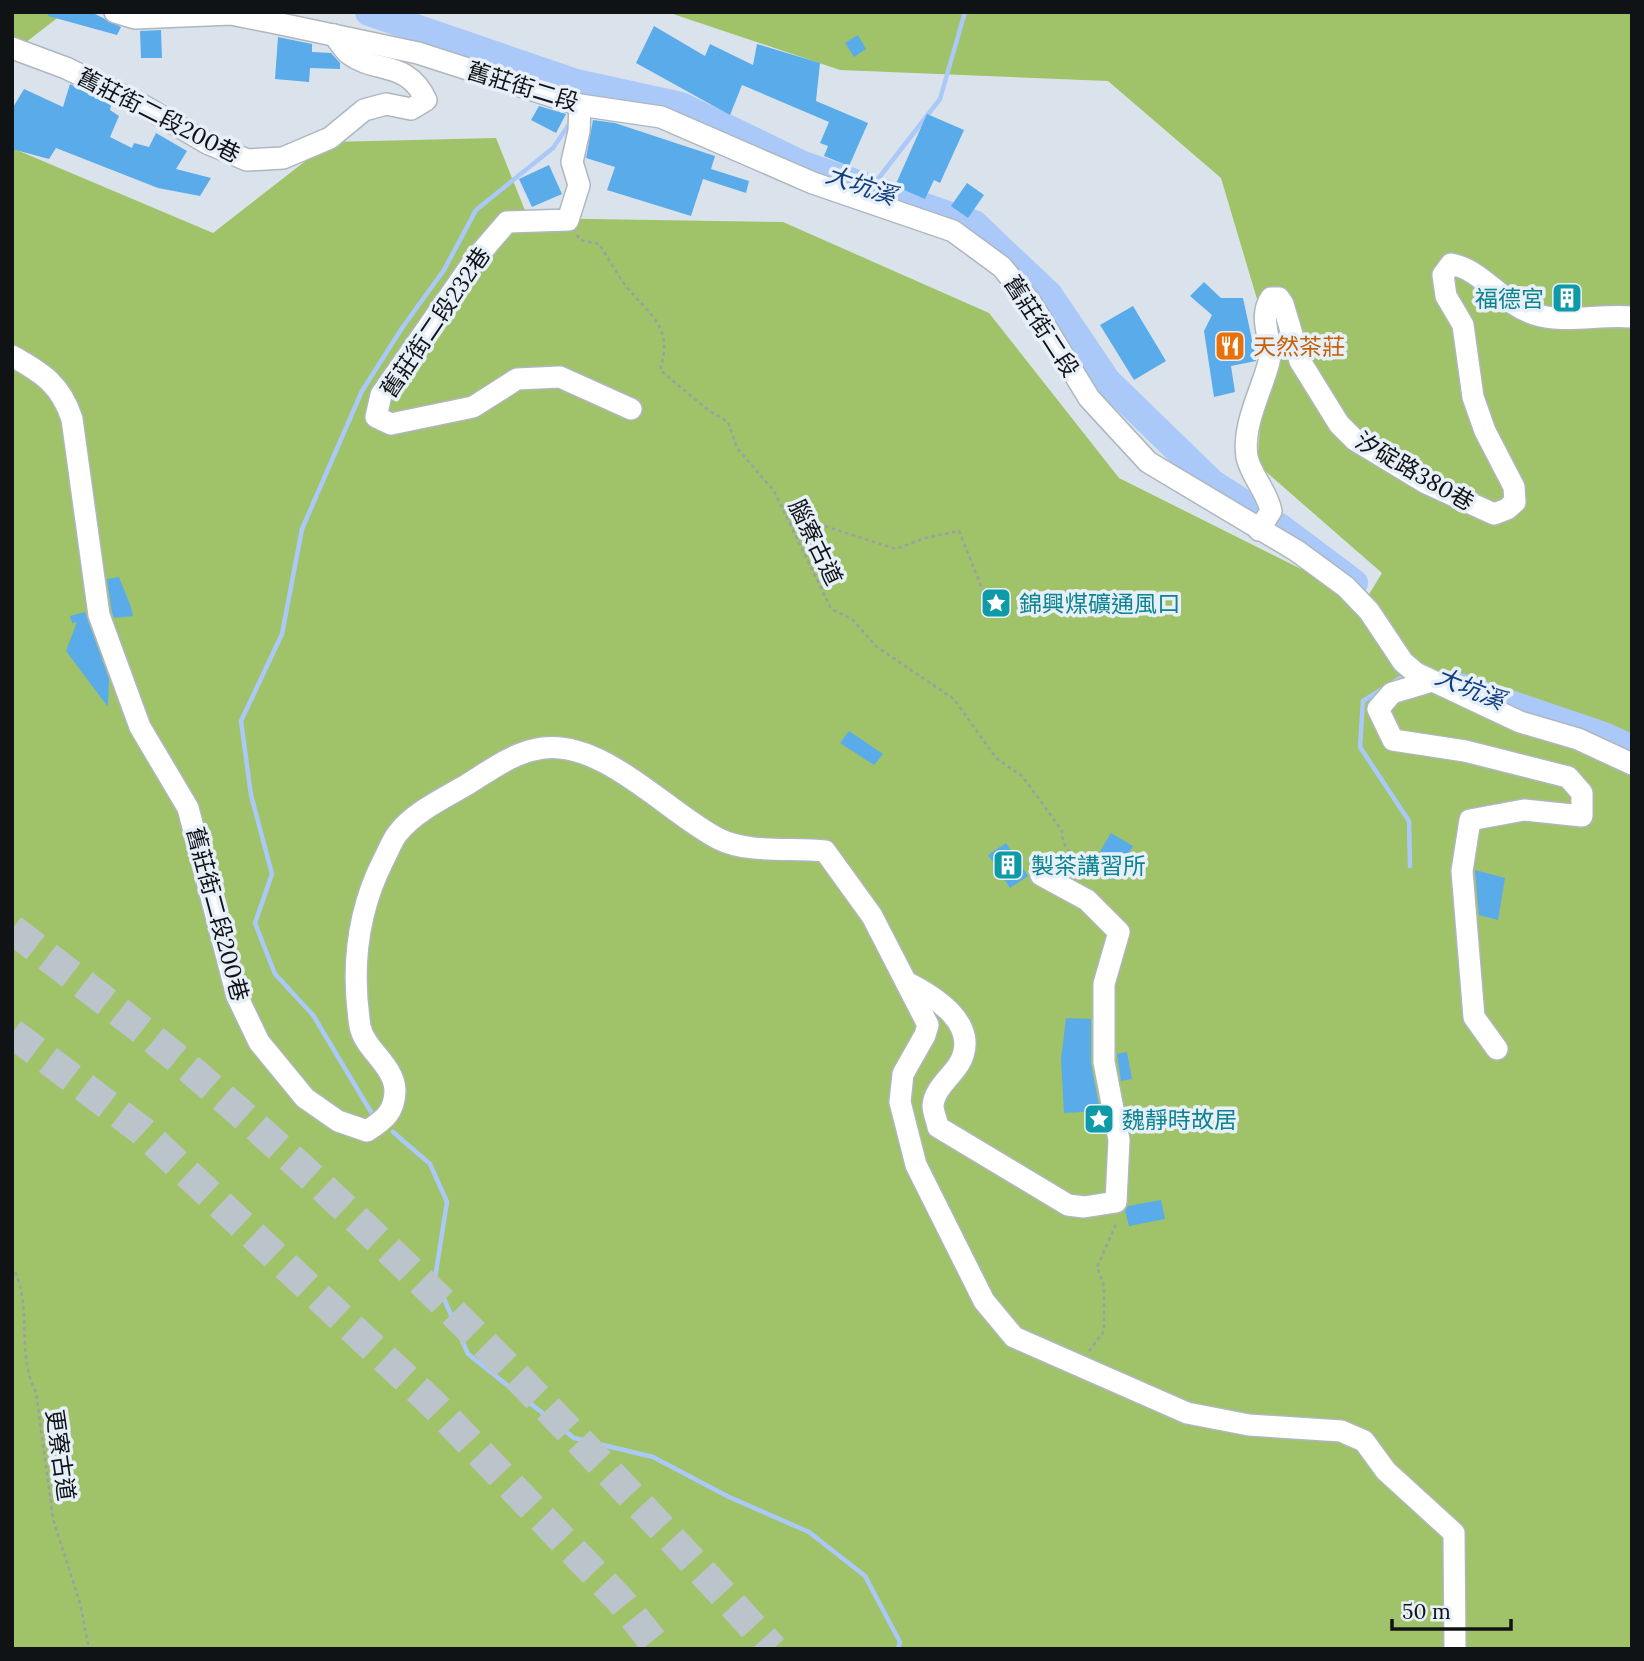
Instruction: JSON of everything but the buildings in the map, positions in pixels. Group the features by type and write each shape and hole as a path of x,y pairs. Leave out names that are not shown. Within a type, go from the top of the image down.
{"street":[{"name":"舊莊街二段","path":"115,12 135,18 231,14 418,53 576,104 661,117 813,183 953,231 1002,267 1031,303 1089,397 1148,462 1297,551 1346,587 1370,611 1403,662 1432,681 1520,722 1578,739 1632,764"},
{"name":"舊莊街二段200巷","path":"12,48 66,68 142,105 207,143 247,160 283,158 330,138 364,110 386,104 411,108 426,100 421,87 405,74 349,54 334,35"},
{"path":"569,220 579,185 572,162 579,131 576,104"},
{"name":"舊莊街二段232巷","path":"569,220 507,222 476,258 382,395 376,417 391,424 473,407 516,379 549,377 560,377 631,409"},
{"name":"汐碇路380巷","path":"1259,530 1270,511 1268,498 1247,456 1252,408 1269,360 1264,321 1265,307 1271,298 1279,298 1283,304 1300,361 1339,424 1355,440 1426,483 1494,514 1507,509 1515,502 1514,486 1485,430 1473,397 1463,325 1446,296 1443,275 1451,264 1471,269 1496,294 1533,313 1550,317 1632,317"},
{"name":"舊莊街二段200巷","path":"12,356 42,373 65,398 72,419 99,615 140,727 188,808 237,996 259,1042 305,1098 327,1114 338,1121 367,1131 387,1118 394,1104 395,1087 386,1066 361,1030 355,986 360,918 371,885 398,832 519,752 547,747 580,751 629,777 720,839 745,846 825,851 873,916 906,982"},
{"path":"1432,681 1392,693 1378,709 1393,740 1465,751 1568,777 1582,793 1582,816 1524,810 1470,820 1462,871 1474,1017 1497,1049"},
{"path":"906,982 941,1003 962,1028 964,1047 959,1063 944,1082 933,1105 938,1127 1068,1205 1084,1207 1116,1202 1119,1140 1104,1062 1104,984 1119,932 1087,901 1041,875"},
{"path":"906,982 928,1025 903,1074 900,1102 916,1165 984,1301 1013,1337 1186,1413 1249,1425 1341,1431 1364,1441 1386,1471 1454,1533 1455,1649"}],"path":[{"name":"腦寮古道","path":"569,220 580,240 599,243 627,287 641,298 665,335 666,351 660,369 708,410 728,422 737,448 774,491 831,609 852,619 877,647 921,674 954,699 996,758 1022,776 1040,800 1062,831 1063,842 1090,884"},
{"path":"791,523 809,521 896,549 925,538 959,531 981,586 992,601"},
{"path":"1083,1367 1091,1346 1104,1331 1104,1286 1097,1267 1117,1223 1111,1203"},
{"name":"更寮古道","path":"12,1266 22,1282 28,1378 36,1392 53,1519 80,1603 89,1649"}],"green space":[{"path":"12,12 65,12 12,53"},
{"path":"667,12 1632,12 1632,1649 12,1649 12,148 213,233 330,142 496,138 528,218 783,222 989,313 1119,478 1365,601 1382,573 1257,464 1268,336 1221,178 1108,81 840,70"}],"waterway":[{"name":"大坑溪","path":"369,12 576,83 681,106 803,165 974,224 1049,295 1107,381 1212,483 1254,510"},
{"path":"871,188 940,99 965,12"},
{"name":"大坑溪","path":"575,89 576,83"},
{"path":"371,1112 313,1015 275,974 255,923 272,874 251,795 241,721 282,634 302,529 362,391 402,328 444,270 476,210 553,148 570,123"},
{"name":"大坑溪","path":"1278,526 1354,583"},
{"path":"1400,678 1363,701 1360,747 1409,821 1410,866"},
{"name":"大坑溪","path":"1460,687 1604,736 1632,749"},
{"path":"393,1132 430,1164 447,1202 435,1278 468,1354 574,1438 653,1457 729,1497 809,1532 865,1576 900,1642 898,1649"}],"tunnel":[{"path":"12,929 191,1070 344,1207 563,1424 773,1649"},
{"path":"12,1033 141,1130 432,1403 620,1600 659,1649"}],"place":[{"name":"福德宮","path":"1567,298"},
{"name":"天然茶莊","path":"1230,346"},
{"name":"錦興煤礦通風口","path":"996,603"},
{"name":"製茶講習所","path":"1008,865"},
{"name":"魏靜時故居","path":"1099,1119"}]}
